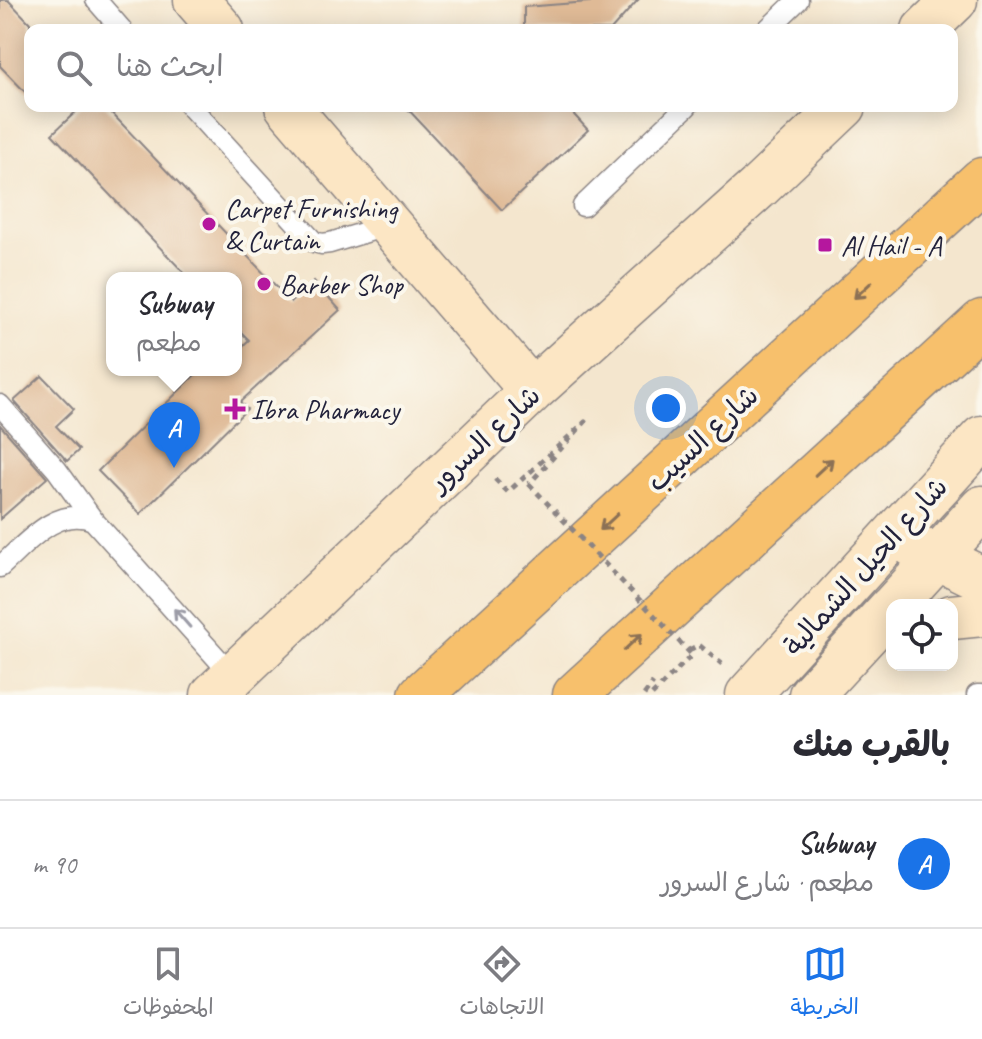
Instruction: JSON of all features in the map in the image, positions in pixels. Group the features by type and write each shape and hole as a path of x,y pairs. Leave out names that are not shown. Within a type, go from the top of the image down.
{"highway":[{"name":"شارع السيب","path":"421,695 982,180"},
{"path":"575,695 982,322"},
{"path":"396,695 519,605"}],"street":[{"path":"196,0 217,24"},
{"path":"930,24 955,0"},
{"path":"958,34 982,13"},
{"path":"292,112 532,391"},
{"name":"شارع السرور","path":"223,686 532,391 838,112"},
{"name":"شارع السرور","path":"759,187 865,112"},
{"name":"شارع الحيل الشمالية","path":"751,692 982,438"},
{"name":"شارع الحيل الشمالية","path":"899,599 982,508"},
{"path":"893,535 982,579"},
{"name":"شارع الحيل الشمالية","path":"812,694 886,614"},
{"path":"958,616 982,614"},
{"path":"812,694 886,644"}],"lane":[{"path":"96,0 117,24"},
{"path":"773,24 798,0"},
{"path":"195,112 314,242 330,243 389,225"},
{"path":"583,206 681,112"},
{"path":"0,405 57,470 223,686"},
{"path":"0,567 45,528 65,516 83,515 93,520"}],"path":[{"path":"508,492 585,422 529,484 692,655 652,695"},
{"path":"679,655 699,645 751,692"}],"building":[{"path":"0,0 8,0 30,23 24,24 24,91 0,66"},
{"path":"638,0 616,24 524,24 524,7"},
{"path":"76,112 111,112 291,302 314,281 340,310 240,402 247,409 140,514 98,471 194,376 242,376 242,346 249,340 242,333 242,272 183,272 52,134"},
{"path":"411,112 572,112 588,130 502,210"},
{"path":"42,376 74,409 56,426 79,450 67,461 14,401"},
{"path":"0,425 47,478 0,519"}],"place":[{"name":"Carpet Furnishing & Curtain","path":"209,224"},
{"name":"Al Hail - A","path":"825,245"},
{"name":"Barber Shop","path":"264,284"},
{"name":"Ibra Pharmacy","path":"235,409"},
{"name":"Subway","path":"174,468"}]}
